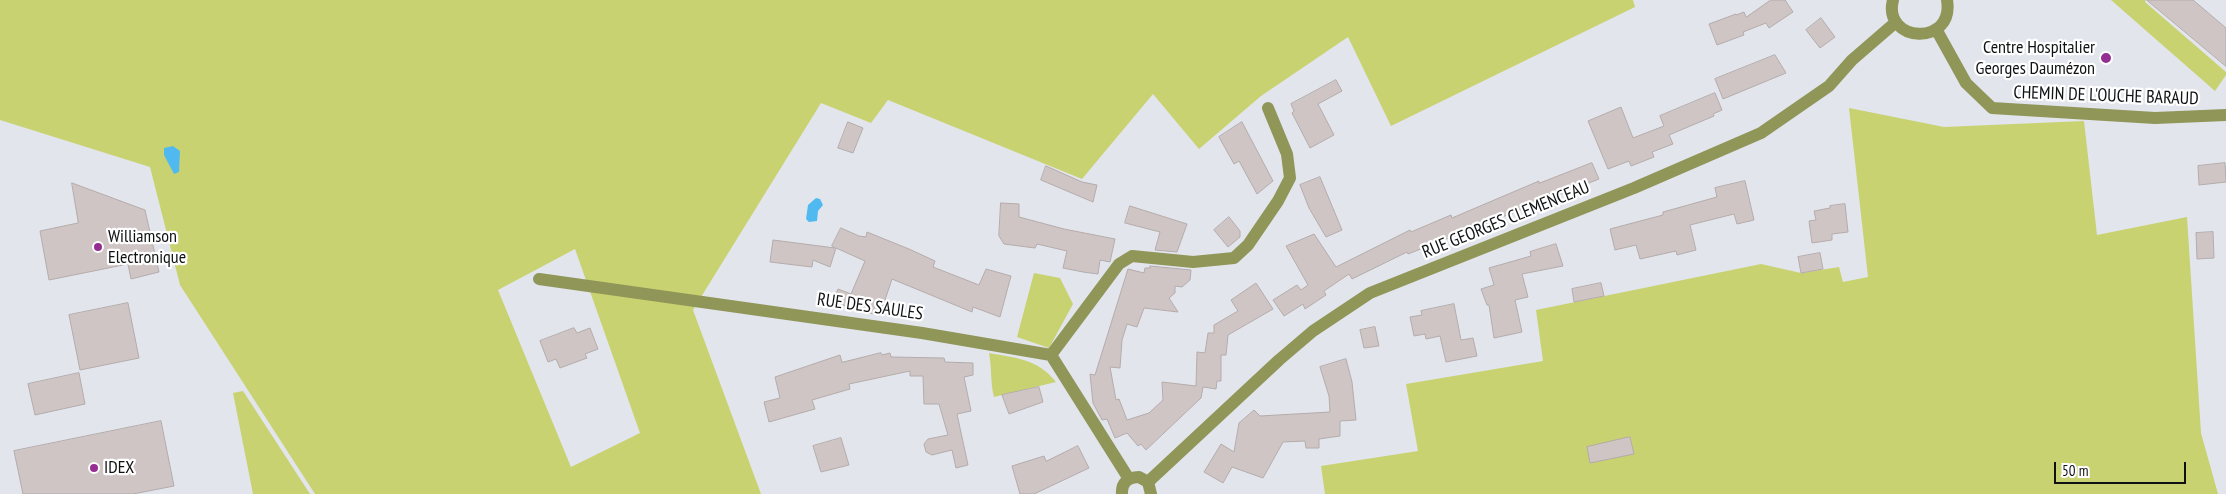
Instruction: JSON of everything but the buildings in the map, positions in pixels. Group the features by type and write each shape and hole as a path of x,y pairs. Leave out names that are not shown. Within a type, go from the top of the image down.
{"street":[{"path":"1892,0 1892,13 1896,22 1912,33 1924,34 1936,29 1946,16 1947,0"},
{"name":"RUE GEORGES CLEMENCEAU","path":"1150,488 1279,360 1313,331 1370,293 1634,188 1761,133 1829,86 1852,60 1896,22"},
{"name":"CHEMIN DE L'OUCHE BARAUD","path":"1936,29 1966,83 1992,108 2156,118 2226,115"},
{"path":"1129,479 1051,355 1118,264 1132,256 1193,262 1234,258 1248,245 1278,201 1290,178 1287,154 1268,108"},
{"name":"RUE DES SAULES","path":"538,279 922,332 1051,355"},
{"path":"1122,494 1123,486 1129,479 1139,477 1150,488"}],"green space":[{"path":"0,0 1633,0 1635,7 1391,126 1348,37 1261,96 1199,149 1153,94 1082,179 888,100 871,123 821,103 693,310 761,494 315,494 180,285 150,167 0,120","holes":["575,249 640,433 571,467 498,290"]},
{"path":"2111,0 2146,0 2145,2 2226,72 2226,75 2215,91"},
{"path":"1849,108 1944,127 2084,121 2097,235 2187,217 2201,433 2218,494 1325,494 1321,466 1418,451 1406,384 1543,361 1536,310 1761,264 1801,273 1839,267 1843,282 1868,277"},
{"path":"1034,273 1060,278 1073,304 1049,348 1017,337"},
{"path":"989,353 1017,358 1034,364 1042,368 1056,382 994,397"},
{"path":"243,391 310,494 253,494 233,393"}],"water":[{"path":"173,146 180,151 179,172 174,174 164,155 164,148"},
{"path":"816,198 820,199 823,205 818,211 817,221 809,222 806,219 808,205"}],"place":[{"name":"Centre Hospitalier Georges Daumézon","path":"2106,58"},
{"name":"Williamson Electronique","path":"98,247"},
{"name":"IDEX","path":"94,468"}]}
